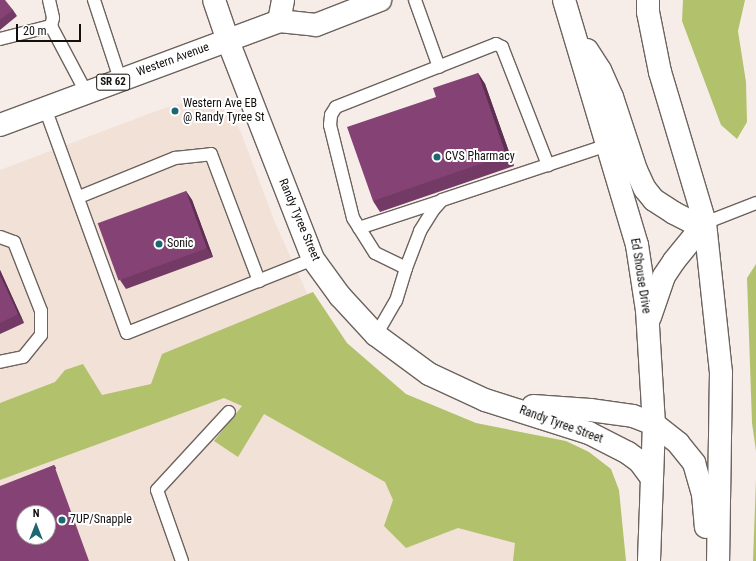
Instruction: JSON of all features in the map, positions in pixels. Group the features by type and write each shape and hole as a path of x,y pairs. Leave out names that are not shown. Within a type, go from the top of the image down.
{"street":[{"name":"Randy Tyree Street","path":"214,0 228,41 313,259 340,296 376,335 429,374 485,400 506,405 589,433 628,453 639,461 652,478"},
{"path":"279,21 283,0"},
{"name":"Western Avenue","path":"1,124 279,21 316,25 380,0"},
{"name":"Ed Shouse Drive","path":"564,0 637,245 648,323 654,424 649,561"},
{"path":"648,0 648,12 660,72 706,223 721,373 718,561"},
{"path":"571,25 600,70 612,97 636,170 645,189 654,200 674,213 690,221 706,223"},
{"path":"648,323 664,276 674,260 706,223"},
{"name":"Randy Tyree Street","path":"506,405 590,410 633,416 654,424 678,443 694,463 703,494 706,514 706,561"}],"lane":[{"path":"49,0 53,18 50,26 86,92"},
{"path":"94,0 120,79"},
{"path":"415,0 439,67"},
{"path":"0,39 50,26"},
{"path":"406,268 375,253 352,218 330,125 331,115 336,107 496,44 502,47 548,165"},
{"path":"45,108 128,333 313,259"},
{"path":"359,228 607,145"},
{"path":"78,197 175,158 211,154 259,281"},
{"path":"376,335 396,301 406,268 420,232 434,208 442,200"},
{"path":"706,223 756,203"},
{"path":"0,236 14,242 42,311 41,336 23,357 0,362"},
{"path":"182,561 158,490 229,412"}],"shaded area":[{"path":"185,102 198,102 221,108 233,119 240,130 276,225 320,321 401,402 612,561 0,561 0,170 159,110"}],"green space":[{"path":"683,0 745,0 738,31 746,82 747,122 737,139 721,125 682,21"},
{"path":"756,264 756,451 752,423 747,278"},
{"path":"313,292 347,343 406,394 476,423 566,441 589,452 611,469 619,490 626,561 513,561 515,543 458,528 406,548 384,526 393,500 385,482 264,414 238,457 214,441 242,406 224,398 0,480 0,403 55,382 65,370 83,364 102,395 151,384 162,354"},
{"path":"756,479 756,561 753,561"}],"building":[{"path":"0,0 5,0 13,10 0,20"},
{"path":"478,73 506,155 373,201 347,127 436,97 433,88"},
{"name":"Sonic","path":"186,191 207,248 119,280 98,223"},
{"path":"0,275 18,314 0,323"},
{"name":"7UP/Snapple","path":"54,465 89,561 0,561 0,486"}],"place":[{"name":"Western Ave EB @ Randy Tyree St","path":"175,111"},
{"name":"CVS Pharmacy","path":"437,157"},
{"name":"Sonic","path":"159,244"},
{"name":"7UP/Snapple","path":"62,520"}]}
